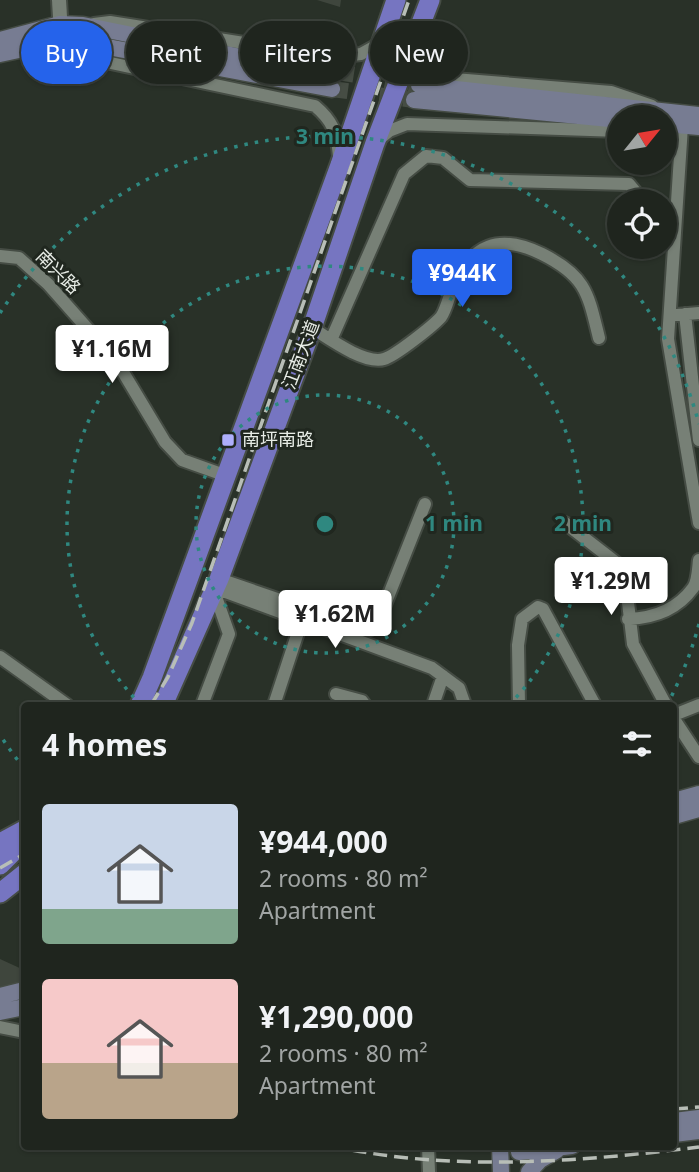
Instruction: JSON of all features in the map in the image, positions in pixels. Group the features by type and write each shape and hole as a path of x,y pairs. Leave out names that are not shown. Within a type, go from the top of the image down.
{"highway":[{"name":"江南大道","path":"390,21 396,0"},
{"name":"江南大道","path":"422,21 430,0"},
{"name":"江南大道","path":"140,702 152,678 370,80"},
{"name":"江南大道","path":"164,702 216,586 312,328 398,84"},
{"path":"0,843 21,832"},
{"path":"0,865 21,844"},
{"path":"0,893 21,876"}],"main road":[{"path":"112,32 240,57"},
{"path":"0,40 21,38"},
{"path":"0,54 21,47"},
{"path":"112,47 268,80 332,89"},
{"path":"607,112 416,93 607,118"},
{"path":"677,122 699,116"},
{"path":"677,120 699,127"},
{"path":"677,800 699,793"},
{"path":"677,815 699,809"},
{"path":"0,996 21,991"},
{"path":"0,1012 21,1008"},
{"path":"677,1121 699,1118"},
{"path":"677,1134 699,1131"},
{"path":"500,1150 501,1172"},
{"path":"519,1150 520,1172"},
{"path":"529,1172 540,1160 561,1150"}],"street":[{"path":"59,0 60,21"},
{"path":"112,22 334,57 361,54 370,49"},
{"path":"112,63 315,106 330,119 337,132 340,165"},
{"path":"468,80 611,92 681,120 677,201"},
{"path":"375,143 389,131 407,124 607,131"},
{"path":"331,340 404,174 426,156 443,158 470,180 629,184 633,189"},
{"path":"312,328 374,360 386,359 441,317 459,272 472,255 491,244 514,243 543,255 574,274 588,292 599,338"},
{"name":"南兴路","path":"0,256 19,258 57,294 117,362 165,442 182,460 224,475"},
{"path":"674,259 668,339 699,523"},
{"path":"670,316 699,313"},
{"path":"685,314 699,440"},
{"path":"216,586 368,630 376,627 425,504"},
{"path":"565,523 618,564 626,586 633,644 664,702"},
{"path":"628,619 656,617 677,602 694,586 699,560"},
{"path":"216,586 432,668 458,688 464,702"},
{"path":"203,702 229,634 216,586"},
{"path":"519,702 518,645 522,619 538,607 543,609 593,702"},
{"path":"275,702 302,620"},
{"path":"0,657 63,702"},
{"path":"434,702 443,676"},
{"path":"336,694 363,702"},
{"path":"677,716 699,705"},
{"path":"677,722 699,757"},
{"path":"0,1027 21,1031"},
{"path":"428,1150 429,1172"}],"building":[{"path":"317,0 341,0 340,7"},
{"path":"0,959 21,969 21,1016 0,1006"}],"tunnel":[{"path":"356,75 419,85"},
{"path":"332,89 414,100"}],"railway":[{"path":"153,702 168,677 192,623 409,0"},
{"path":"0,868 21,856"},
{"path":"677,1109 699,1107"},
{"path":"677,1149 699,1147"},
{"path":"354,1150 468,1162 561,1160 671,1150"}],"place":[{"name":"南坪南路","path":"228,440"}]}
